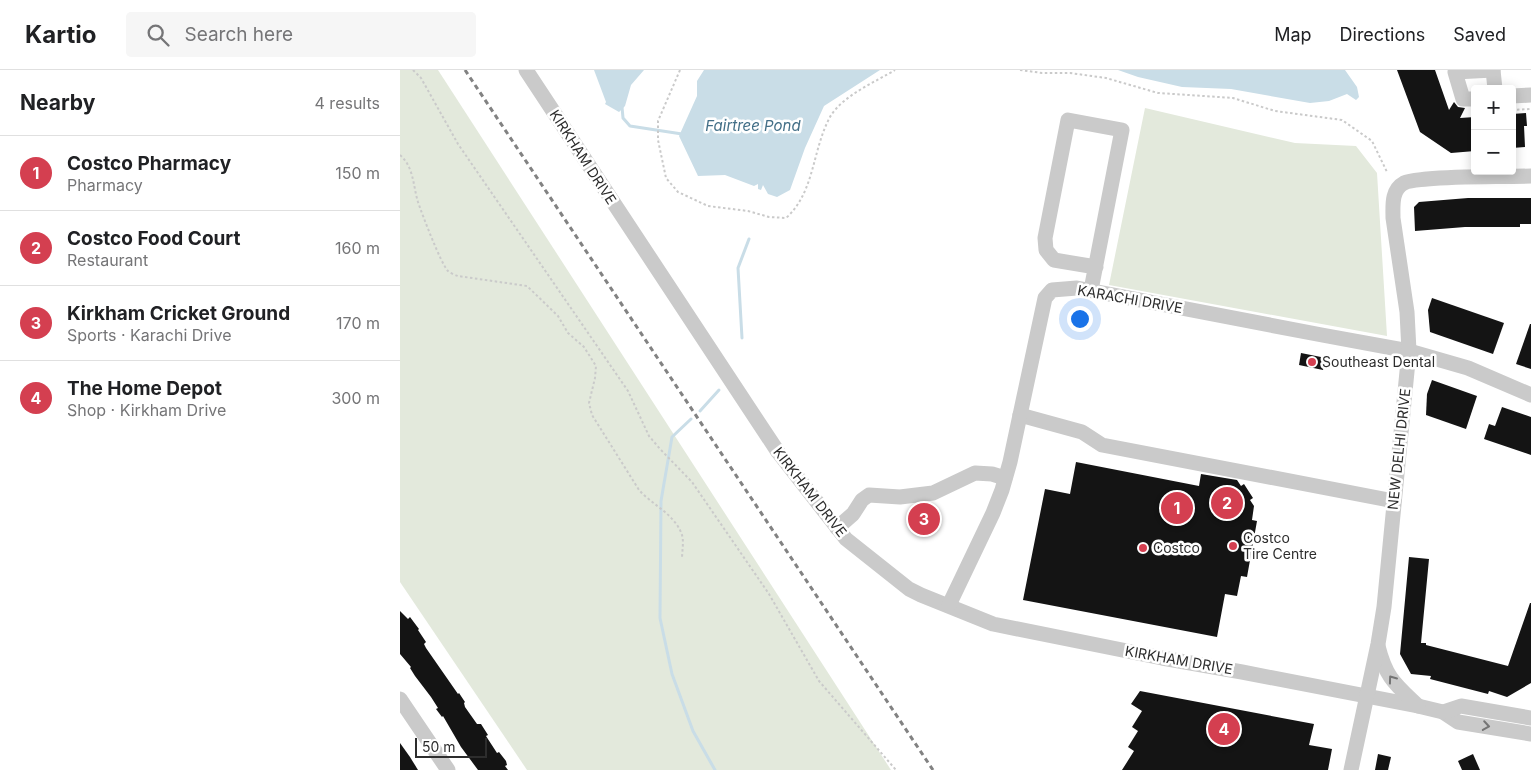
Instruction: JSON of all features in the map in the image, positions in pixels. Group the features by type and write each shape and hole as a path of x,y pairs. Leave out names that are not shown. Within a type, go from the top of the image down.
{"street":[{"name":"KIRKHAM DRIVE","path":"526,70 778,452 846,539 899,582 920,595 1001,625 1162,658 1418,706 1443,712 1458,722 1531,734"},
{"path":"1471,99 1463,100 1455,72 1493,70 1494,85"},
{"path":"1516,96 1531,95"},
{"path":"1092,290 1122,130 1068,120 1045,238 1046,250 1054,260 1096,267"},
{"name":"NEW DELHI DRIVE","path":"1351,770 1384,607 1409,351 1407,312 1392,203 1396,192 1403,184 1414,180 1446,177 1531,176"},
{"name":"KARACHI DRIVE","path":"949,605 993,513 1005,478 1045,298 1052,290 1077,288 1092,290 1409,351 1468,368 1531,395"},
{"path":"1020,415 1082,432 1102,445 1394,500"},
{"path":"837,528 854,514 862,500 869,495 900,497 927,494 975,473 992,474 1005,478"},
{"path":"1378,644 1383,664 1392,680 1418,706"},
{"path":"400,699 448,770"},
{"name":"KIRKHAM DRIVE","path":"1443,712 1462,706 1531,718"}],"path":[{"path":"413,70 421,78 458,144 628,391 649,436 692,482 769,594 818,681 896,770"},
{"path":"680,70 658,124 658,137 666,178 678,192 708,206 748,210 769,217 786,218 796,209 804,194 820,141 831,116 849,98 895,70"},
{"path":"1020,70 1042,73 1070,73 1106,78 1158,93 1233,98 1275,111 1342,120 1372,141 1387,172"},
{"path":"1516,110 1531,109"},
{"path":"400,156 411,169 418,202 448,272 458,276 527,286 558,316 568,333 584,347 596,366 589,403 592,415 639,490 654,505 667,513 682,535 682,558"}],"shaded area":[{"path":"400,70 438,70 891,770 527,770 400,582"},
{"path":"1145,108 1295,143 1356,146 1377,173 1387,336 1109,285"}],"water":[{"path":"594,70 644,70 631,85 625,106 619,112 605,104 606,102"},
{"name":"Fairtree Pond","path":"704,70 880,70 824,106 805,148 790,190 777,197 768,194 763,185 761,190 758,189 758,184 754,186 725,175 698,176 679,136 697,96 697,81"},
{"path":"1118,70 1345,70 1357,87 1359,97 1356,100 1347,94 1329,101 1310,103 1231,89 1182,87 1138,77"}],"building":[{"path":"1397,70 1435,70 1449,110 1454,102 1458,107 1465,108 1460,118 1471,117 1471,151 1451,153 1420,132"},
{"path":"1526,113 1527,126 1524,126 1525,147 1516,148 1516,114"},
{"path":"1468,198 1531,198 1531,224 1520,224 1520,227 1465,227 1415,231 1414,207 1419,202"},
{"path":"1432,298 1504,323 1493,354 1430,332 1428,310"},
{"path":"1531,324 1531,369 1516,364"},
{"name":"Southeast Dental","path":"1301,353 1326,358 1323,370 1299,365"},
{"path":"1432,380 1477,396 1466,429 1426,415 1427,394"},
{"path":"1502,407 1531,417 1531,455 1484,439 1489,424 1495,426"},
{"name":"Costco","path":"1076,462 1199,486 1201,474 1237,480 1241,486 1244,484 1253,498 1250,500 1254,506 1252,520 1257,521 1247,577 1241,576 1237,596 1225,594 1217,637 1023,600 1045,489 1070,494"},
{"path":"1409,557 1429,559 1421,643 1426,643 1426,645 1508,666 1531,603 1531,683 1507,697 1489,691 1488,694 1430,679 1431,676 1411,674 1400,654"},
{"path":"400,611 408,619 410,617 419,629 426,642 424,644 426,648 459,693 465,702 465,707 477,724 481,724 497,753 499,752 506,761 507,765 505,766 508,770 478,770 461,747 443,716 436,709 438,708 431,697 400,654"},
{"path":"1140,691 1314,724 1309,745 1332,749 1328,770 1122,770 1134,751 1128,747 1138,731 1132,727 1142,711 1131,704"},
{"path":"400,743 410,757 418,770 400,770"},
{"path":"1378,754 1391,757 1388,770 1375,770"},
{"path":"1473,754 1480,770 1462,770 1458,761"}],"waterway":[{"path":"622,107 623,118 630,126 682,134"},
{"path":"742,338 738,268 749,239"},
{"path":"700,411 719,390"},
{"path":"691,419 672,437 661,501 660,618 672,674 693,731 715,770"}],"railway":[{"path":"465,70 933,770"}],"place":[{"name":"Southeast Dental","path":"1312,362"},
{"name":"Costco Food Court","path":"1227,503"},
{"name":"Costco Pharmacy","path":"1177,508"},
{"name":"Kirkham Cricket Ground","path":"924,519"},
{"name":"Costco Tire Centre","path":"1233,546"},
{"name":"Costco","path":"1143,548"},
{"name":"The Home Depot","path":"1224,729"}]}
